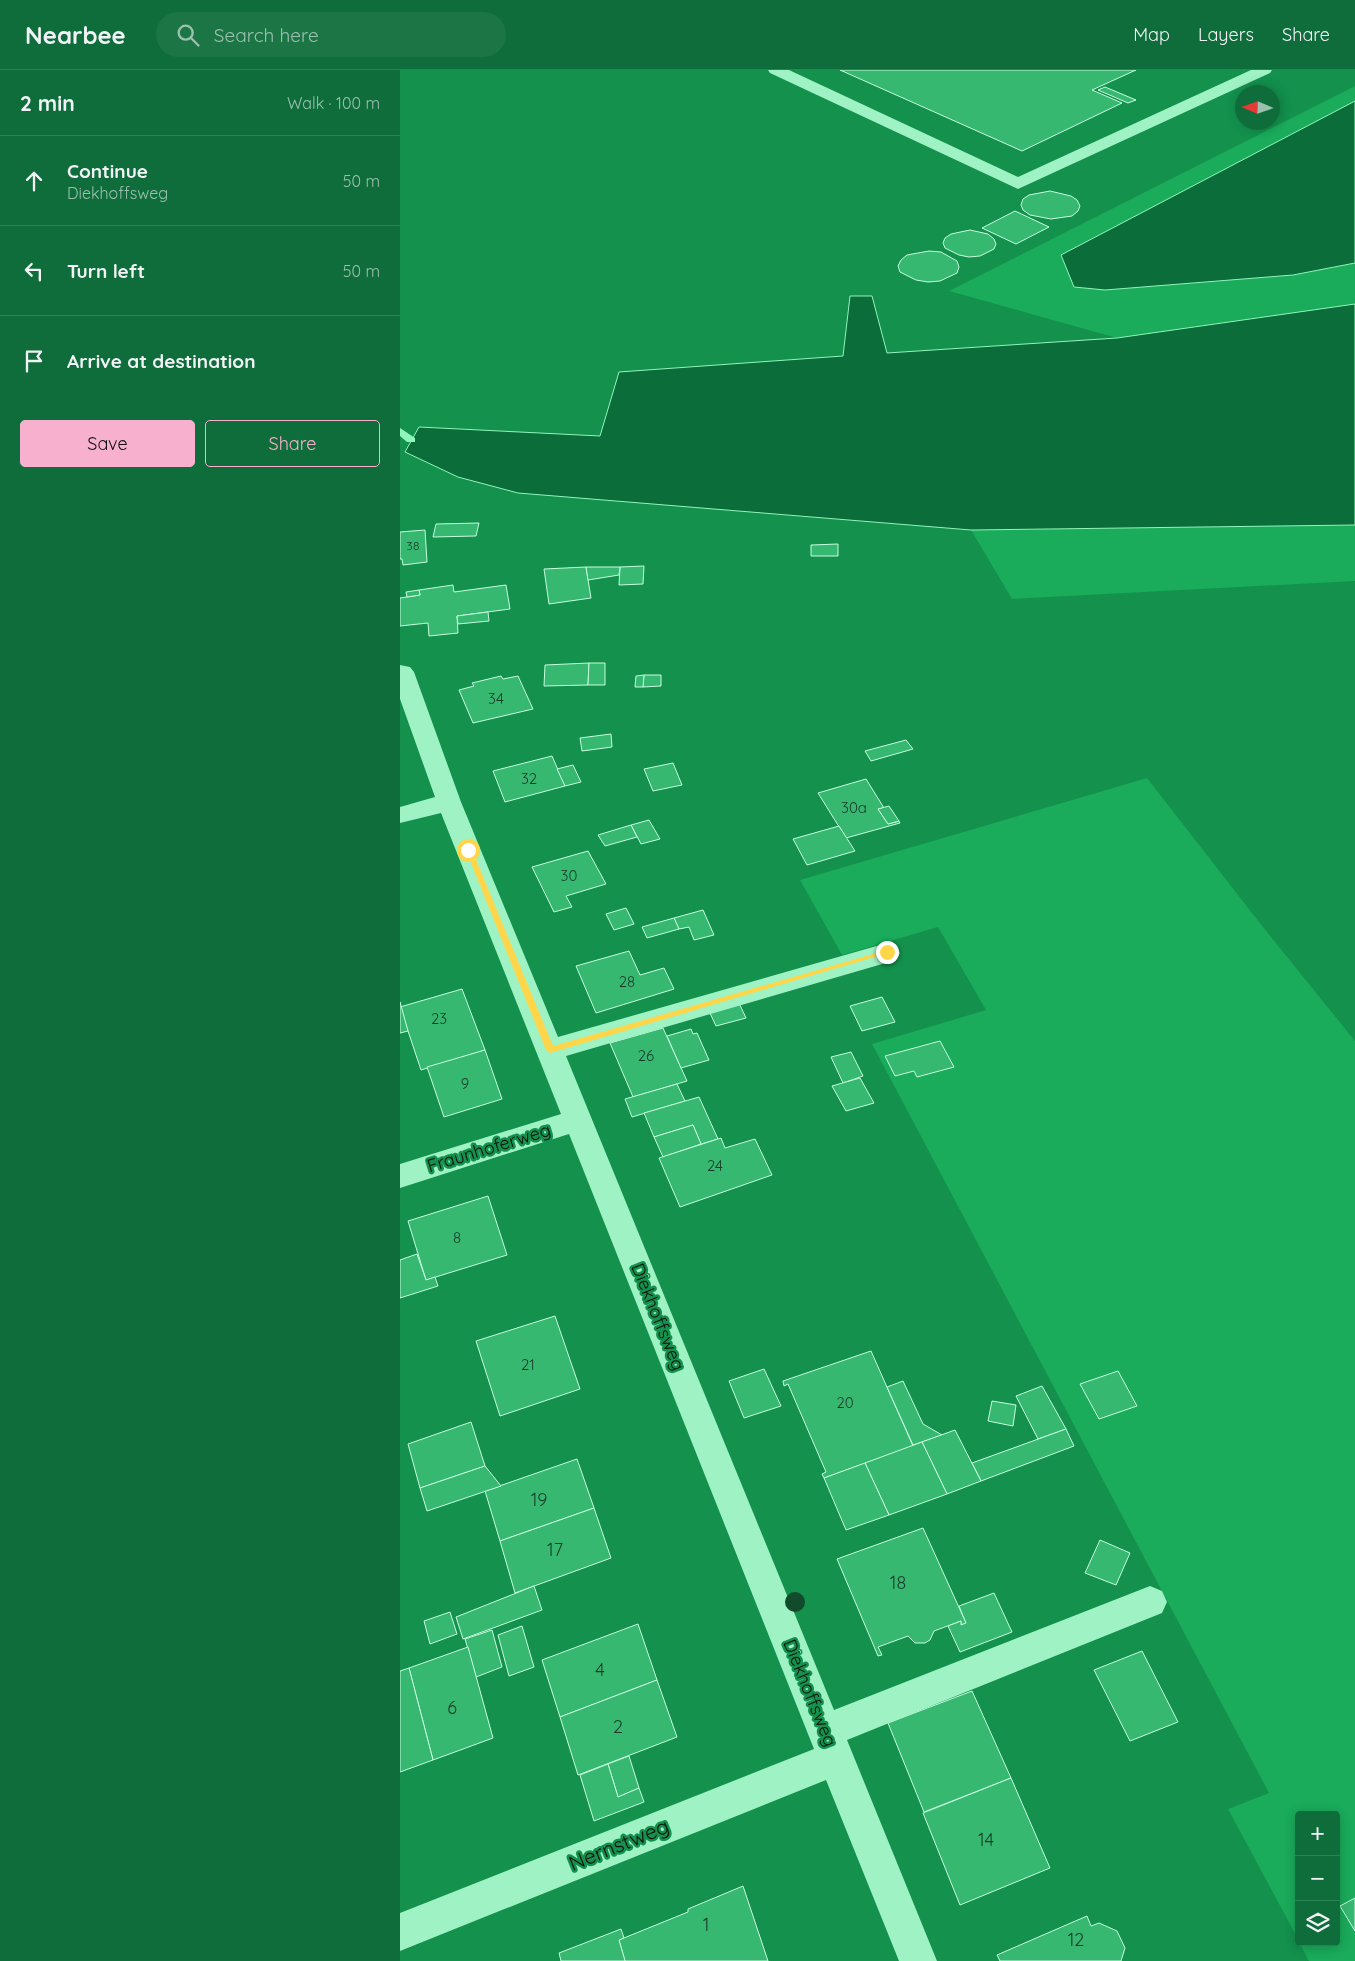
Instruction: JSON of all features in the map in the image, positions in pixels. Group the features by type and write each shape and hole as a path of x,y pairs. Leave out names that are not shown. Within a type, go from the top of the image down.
{"street":[{"path":"776,70 1018,184 1264,70"},
{"name":"Diekhoffsweg","path":"402,672 449,802 918,1961"},
{"path":"400,815 449,802"},
{"path":"550,1050 887,952"},
{"name":"Fraunhoferweg","path":"400,1176 579,1120"},
{"name":"Nernstweg","path":"400,1932 831,1745 1150,1602"}],"shaded area":[{"path":"1355,86 1355,101 1293,275 1355,263 1355,304 1117,338 949,291 1268,130 1280,130 1280,124"},
{"path":"1355,101 1355,263 1293,275 1105,290 1074,287 1061,255"},
{"path":"850,296 872,296 887,353 1117,338 1355,304 1355,525 971,530 518,493 458,477 405,452 419,427 600,436 619,372 843,356"},
{"path":"1355,525 1355,581 1012,599 971,530"},
{"path":"1147,778 1355,1041 1355,1961 1309,1961 1301,1946 1340,1946 1340,1811 1295,1811 1295,1934 1228,1809 1269,1793 872,1044 986,1010 938,927 842,955 800,880"}],"building":[{"path":"840,70 1136,70 1092,90 1122,103 1022,151"},
{"path":"1105,87 1136,100 1128,103 1098,90"},
{"path":"1050,191 1071,196 1077,200 1080,206 1078,211 1072,216 1051,219 1030,215 1023,210 1021,205 1023,199 1029,195"},
{"path":"1015,211 1049,227 1016,244 982,228"},
{"path":"970,230 988,234 994,239 996,244 994,249 980,256 969,257 959,255 945,248 943,243 945,238 951,234"},
{"path":"929,251 941,252 957,261 959,267 957,273 940,281 928,282 916,280 900,272 898,266 907,255"},
{"path":"479,523 476,536 433,537 436,524"},
{"path":"425,530 427,562 403,565 402,559 400,559 400,532"},
{"path":"838,544 838,556 811,556 811,545"},
{"path":"644,566 643,584 619,585 620,567"},
{"path":"586,567 591,598 549,604 544,569"},
{"path":"586,567 620,567 619,575 588,580"},
{"path":"453,585 454,592 506,585 510,609 457,616 458,633 429,636 428,623 400,626 400,598 420,595 419,590"},
{"path":"419,590 420,595 407,597 406,592"},
{"path":"488,612 489,621 458,624 457,616"},
{"path":"589,663 588,685 544,686 545,665"},
{"path":"589,663 605,663 605,685 588,685"},
{"path":"644,675 661,675 661,686 643,687"},
{"path":"644,675 643,687 635,687 636,676"},
{"path":"501,676 503,679 518,676 533,709 473,723 459,690 474,686 472,683"},
{"path":"611,734 612,747 582,751 580,738"},
{"path":"906,740 913,749 871,761 865,751"},
{"path":"552,756 565,786 505,802 493,771"},
{"path":"673,763 682,785 653,791 644,769"},
{"path":"573,765 581,782 565,786 557,769"},
{"path":"866,779 884,808 878,809 888,824 899,821 900,823 846,838 818,793"},
{"path":"889,806 899,821 888,824 878,809"},
{"path":"649,820 660,839 641,844 631,825"},
{"path":"631,825 637,837 605,846 598,835"},
{"path":"839,826 855,851 807,865 793,839"},
{"path":"588,851 606,884 566,896 572,907 554,912 532,867"},
{"path":"626,908 634,924 614,930 606,914"},
{"path":"703,910 714,935 694,940 689,927 679,929 674,918"},
{"path":"674,918 679,929 647,938 642,927"},
{"path":"629,951 640,975 664,968 674,989 596,1013 576,966"},
{"path":"462,989 485,1050 421,1070 400,1007"},
{"path":"882,997 895,1022 862,1031 850,1006"},
{"path":"400,1002 408,1031 400,1033"},
{"path":"739,1003 746,1018 716,1026 709,1011"},
{"path":"663,1028 687,1081 633,1097 610,1043"},
{"path":"691,1029 693,1034 697,1033 709,1060 681,1068 667,1036"},
{"path":"940,1041 954,1067 917,1077 914,1071 895,1076 885,1056"},
{"path":"485,1050 502,1099 444,1117 427,1067"},
{"path":"851,1052 863,1076 843,1083 831,1057"},
{"path":"860,1078 874,1103 846,1111 832,1086"},
{"path":"677,1084 685,1101 632,1117 625,1099"},
{"path":"699,1097 718,1139 701,1144 693,1125 654,1137 644,1113"},
{"path":"693,1125 701,1144 663,1157 654,1137"},
{"path":"721,1138 725,1148 755,1139 772,1175 680,1207 659,1158"},
{"path":"488,1196 507,1255 426,1280 408,1221"},
{"path":"417,1254 426,1280 435,1277 438,1286 400,1298 400,1260"},
{"path":"555,1316 580,1389 500,1416 476,1341"},
{"path":"871,1351 913,1446 824,1478 822,1474 826,1472 788,1384 784,1386 783,1381"},
{"path":"764,1369 781,1406 744,1418 729,1381"},
{"path":"1118,1371 1137,1406 1099,1419 1080,1384"},
{"path":"903,1381 923,1424 942,1435 913,1445 887,1387"},
{"path":"1042,1386 1066,1429 1038,1439 1016,1396"},
{"path":"992,1401 1016,1405 1013,1426 988,1421"},
{"path":"471,1422 485,1466 420,1488 408,1444"},
{"path":"1066,1429 1074,1446 981,1481 972,1463"},
{"path":"955,1430 981,1481 947,1494 922,1442"},
{"path":"922,1442 947,1494 889,1515 865,1463"},
{"path":"577,1459 594,1508 500,1541 485,1491"},
{"path":"865,1463 889,1515 846,1530 824,1478"},
{"path":"485,1466 501,1486 427,1511 420,1488"},
{"path":"594,1508 611,1558 515,1593 500,1541"},
{"path":"923,1528 966,1623 961,1625 961,1621 934,1631 930,1640 925,1643 915,1643 908,1636 878,1647 882,1655 878,1656 837,1559"},
{"path":"1100,1540 1130,1553 1116,1585 1085,1573"},
{"path":"534,1586 542,1610 463,1639 456,1617"},
{"path":"994,1593 1012,1632 960,1652 948,1626 961,1621 961,1625 966,1623 959,1606"},
{"path":"450,1612 457,1634 430,1644 424,1621"},
{"path":"638,1624 657,1680 560,1717 542,1660"},
{"path":"522,1626 534,1667 509,1676 498,1635"},
{"path":"492,1630 502,1667 476,1677 465,1639"},
{"path":"468,1647 493,1738 433,1760 409,1668"},
{"path":"1142,1651 1178,1722 1130,1741 1094,1670"},
{"path":"409,1668 433,1760 400,1772 400,1671"},
{"path":"657,1680 677,1737 578,1775 560,1717"},
{"path":"972,1691 1011,1778 924,1812 888,1723"},
{"path":"629,1756 639,1788 618,1797 608,1764"},
{"path":"608,1764 618,1797 639,1788 644,1802 594,1821 580,1775"},
{"path":"1011,1778 1050,1868 960,1905 923,1813"},
{"path":"743,1886 768,1961 625,1961 619,1940 688,1912 688,1909"},
{"path":"1355,1898 1355,1931 1340,1906"},
{"path":"1087,1916 1091,1926 1099,1923 1117,1931 1125,1948 1121,1961 1000,1961 997,1955"},
{"path":"621,1929 624,1938 619,1940 625,1961 561,1961 559,1953"}],"waterway":[{"path":"400,431 411,440"}],"route":[{"path":"468,850 550,1050 887,952"}]}
